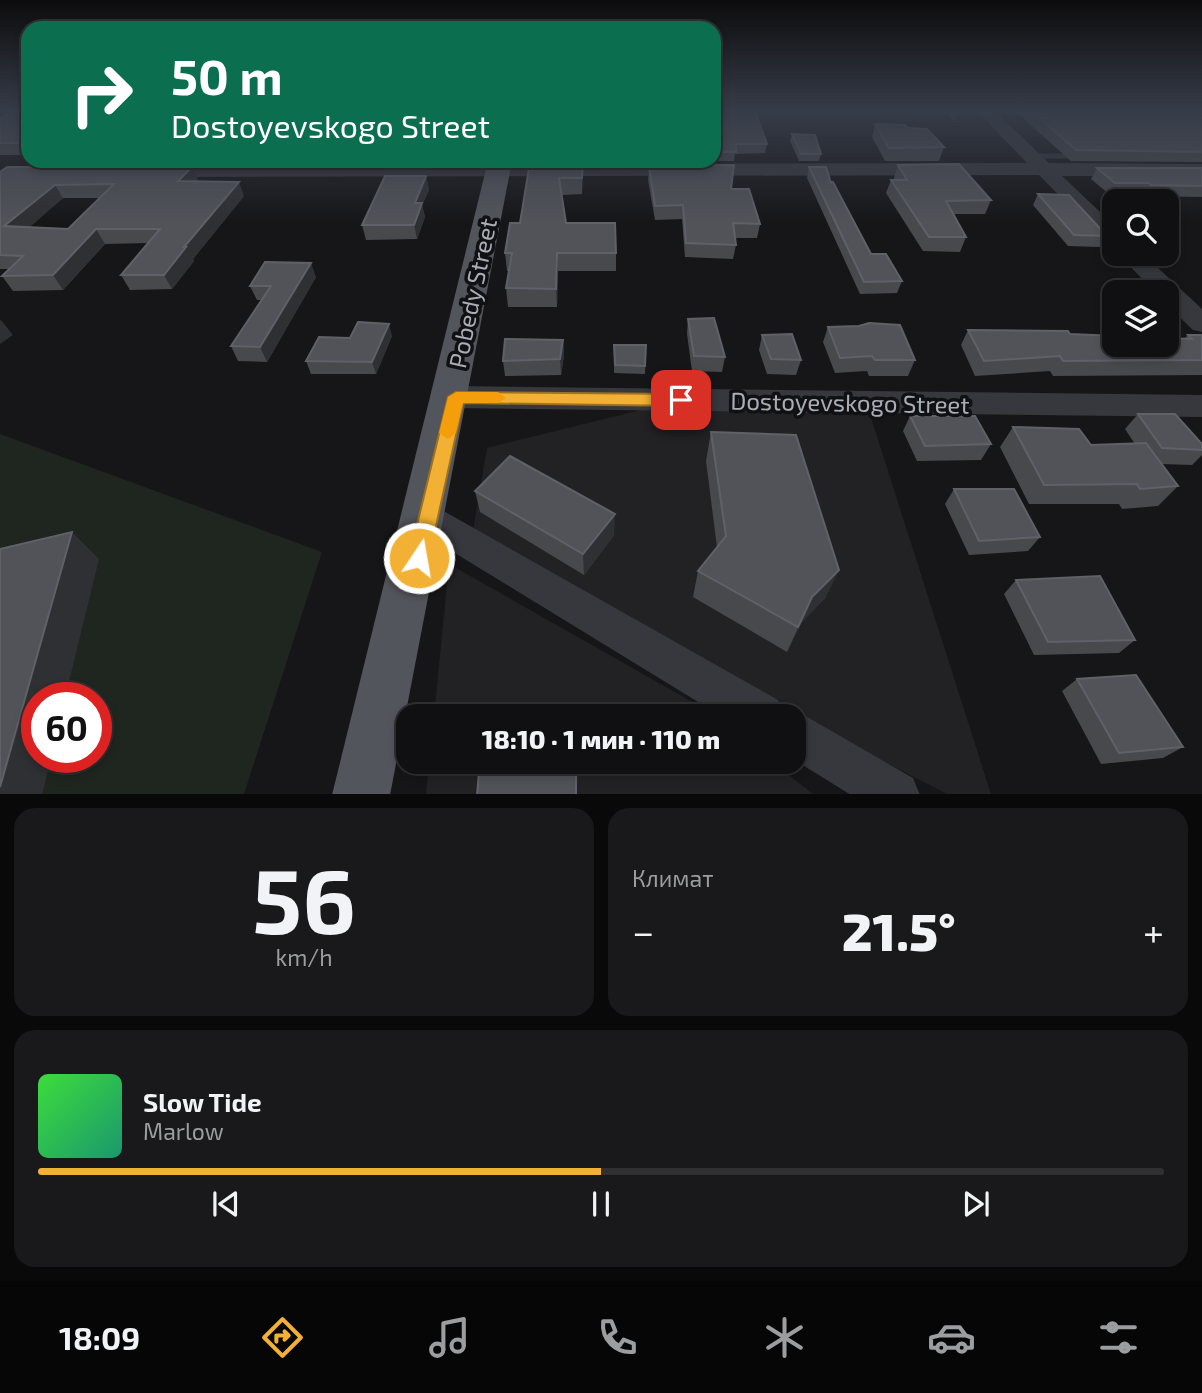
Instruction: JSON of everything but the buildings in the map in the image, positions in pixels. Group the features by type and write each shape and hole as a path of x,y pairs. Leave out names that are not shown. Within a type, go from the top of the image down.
{"main road":[{"name":"Pobedy Street","path":"371,794 424,516 456,397 500,168"},
{"name":"Pobedy Street","path":"361,794 500,168"}],"street":[{"path":"1027,148 1051,169 1102,225"},
{"path":"721,167 1202,170"},
{"path":"133,171 317,168"},
{"path":"1142,266 1202,324"},
{"name":"Dostoyevskogo Street","path":"456,397 1202,406"},
{"path":"424,516 742,704"},
{"path":"806,742 896,794"}],"shaded area":[{"path":"681,400 866,402 991,794 947,794 806,721 806,704 772,704 470,548 487,448"},
{"path":"0,434 322,552 244,794 0,794"},
{"path":"449,564 696,704 435,704"},
{"path":"428,774 788,774 813,794 426,794"}],"waterway":[{"path":"1042,159 1038,156 1077,156"}],"slow traffic":[{"path":"448,433 456,397 498,398"}],"route":[{"path":"419,558 456,397 681,400"}]}
